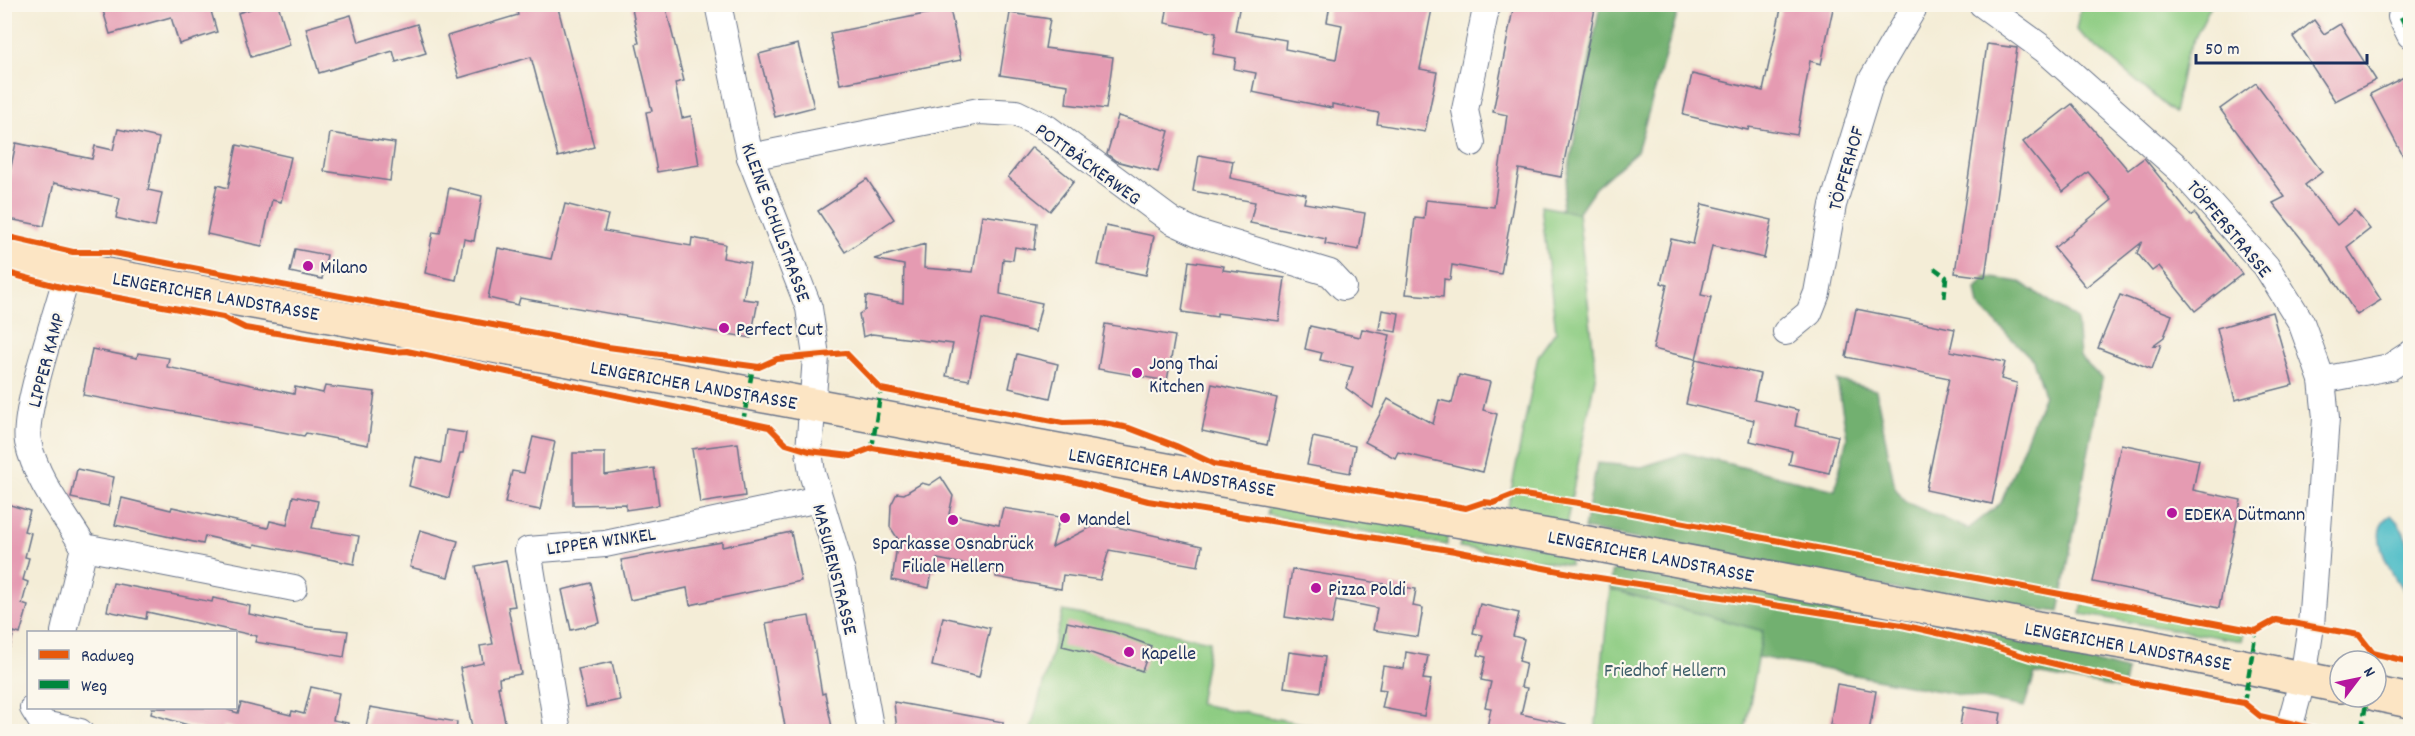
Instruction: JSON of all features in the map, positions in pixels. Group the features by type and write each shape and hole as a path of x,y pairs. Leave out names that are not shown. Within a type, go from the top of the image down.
{"main road":[{"name":"LENGERICHER LANDSTRASSE","path":"4,252 69,268 812,406 1241,484 1572,540 2037,628 2140,645 2328,683"},
{"path":"2388,696 2410,701"}],"street":[{"name":"KLEINE SCHULSTRASSE","path":"718,4 750,157 809,308 816,356 812,406"},
{"path":"1472,143 1465,110 1487,4"},
{"name":"TÖPFERHOF","path":"1786,332 1809,313 1817,293 1833,205 1871,81 1916,4"},
{"name":"TÖPFERSTRASSE","path":"1982,4 2044,50 2180,170 2266,266 2301,322 2322,380 2326,418 2311,626 2303,678 2288,732"},
{"name":"POTTBÄCKERWEG","path":"750,157 979,111 1016,113 1047,128 1172,221 1198,233 1330,273 1343,287"},
{"name":"LIPPER KAMP","path":"69,268 30,410 27,440 38,472 84,547"},
{"path":"2322,380 2390,367 2410,354"},
{"name":"MASURENSTRASSE","path":"812,406 809,451 819,499 842,572 871,732"},
{"name":"LIPPER WINKEL","path":"558,732 528,550 605,544 819,499"},
{"path":"64,631 84,547 294,588"},
{"path":"34,709 43,724 80,732"}],"green space":[{"path":"1600,5 1680,5 1637,151 1595,188 1578,213 1561,210"},
{"path":"2081,5 2211,5 2186,56 2174,113 2076,30"},
{"path":"1541,206 1578,213 1596,373 1566,526 1506,516 1538,356 1556,331"},
{"path":"1985,277 2020,282 2077,319 2080,357 2102,379 2059,612 1899,590 1584,529 1597,463 1642,467 1685,453 1835,490 1847,437 1837,380 1876,390 1895,488 1905,502 1968,529 2001,503 2044,395 2033,360 1979,306 1976,289"},
{"path":"1275,502 1447,532 1447,545 1267,515 1269,506"},
{"path":"1464,534 1563,550 1569,557 1570,565 1459,547"},
{"path":"1626,564 1987,631 2127,671 2123,689 2035,674 2024,707 1758,657 1763,631 1610,589 1611,572"},
{"name":"Friedhof Hellern","path":"1610,589 1763,631 1745,731 1595,732"},
{"path":"2083,603 2243,632 2241,641 2081,614"},
{"path":"1063,611 1210,641 1199,704 1342,731 1030,732"}],"water":[{"path":"2391,515 2399,524 2408,543 2411,564 2410,598 2390,568 2380,543 2383,522"}],"building":[{"path":"101,4 209,4 217,32 179,44 171,17 110,34"},
{"path":"265,4 278,4 290,45 251,57 238,13"},
{"path":"515,4 557,4 594,147 558,157 531,57 459,78 447,36 518,15"},
{"path":"631,4 665,4 684,81 675,83 682,118 691,116 699,165 657,172 646,112 652,111 636,44 639,43"},
{"path":"1168,4 1240,4 1235,31 1286,40 1285,49 1336,59 1342,25 1327,22 1330,4 1433,4 1420,69 1437,72 1425,132 1377,124 1379,113 1332,104 1332,108 1252,92 1256,73 1234,69 1236,58 1213,54 1216,33 1165,23"},
{"path":"1514,4 1596,4 1561,177 1519,169 1501,274 1452,265 1450,280 1444,279 1443,297 1406,294 1415,218 1424,219 1426,200 1494,207 1507,115 1493,112"},
{"path":"1782,4 1834,4 1821,64 1810,61 1797,135 1749,127 1748,130 1683,115 1692,74 1763,91"},
{"path":"950,9 961,60 840,84 830,33"},
{"path":"1010,13 1050,19 1045,48 1113,57 1106,109 1066,104 1068,85 1000,75"},
{"path":"351,15 359,42 417,24 426,53 396,62 393,51 319,73 306,28"},
{"path":"2314,20 2324,34 2340,24 2376,80 2335,101 2293,37"},
{"path":"798,44 814,107 775,117 759,54"},
{"path":"1987,44 2017,48 1985,277 1955,273"},
{"path":"2410,74 2410,169 2370,94"},
{"path":"2256,83 2322,172 2305,185 2337,225 2355,210 2370,229 2347,247 2381,300 2357,315 2324,265 2273,203 2285,197 2220,109"},
{"path":"2072,104 2128,170 2145,159 2191,216 2194,213 2242,274 2195,311 2159,266 2152,271 2137,253 2141,243 2086,287 2054,248 2112,200 2088,172 2063,192 2023,142"},
{"path":"1118,116 1169,131 1158,172 1116,161 1107,154"},
{"path":"118,129 159,138 148,190 162,193 155,227 116,218 120,198 54,183 44,226 4,218 4,200 16,143 92,159 95,146 113,150"},
{"path":"330,133 395,143 390,181 324,171"},
{"path":"237,145 291,157 281,202 272,200 262,246 207,234 217,185 228,188"},
{"path":"1032,147 1074,181 1050,211 1008,177"},
{"path":"1199,155 1233,161 1230,178 1306,194 1304,203 1365,213 1359,250 1325,244 1326,239 1250,223 1255,202 1193,191"},
{"path":"867,179 894,219 845,252 818,211"},
{"path":"449,188 482,196 474,241 464,239 456,280 425,273 433,232 440,233"},
{"path":"565,204 608,215 604,231 691,246 692,238 725,244 723,258 750,263 743,299 758,301 751,338 520,298 518,305 488,298 498,248 551,259"},
{"path":"1702,204 1772,220 1764,258 1712,246 1701,295 1711,297 1696,359 1653,349 1667,285 1661,283 1671,239 1693,244"},
{"path":"982,215 1037,223 1034,250 1015,247 1013,260 1003,259 1000,294 1042,303 1035,332 982,319 969,380 946,376 953,344 872,334 863,337 859,314 865,310 866,296 903,303 904,265 874,259 925,244 924,268 973,272"},
{"path":"1106,226 1154,236 1146,275 1098,265"},
{"path":"295,249 327,255 322,279 290,272"},
{"path":"1189,261 1224,266 1223,270 1285,278 1279,321 1217,313 1217,317 1182,312"},
{"path":"2120,295 2172,315 2164,337 2152,346 2161,344 2152,369 2098,348"},
{"path":"1856,309 1955,329 1950,351 2005,362 2001,379 2017,383 1992,504 1926,490 1949,378 1846,357"},
{"path":"1382,310 1399,313 1396,332 1379,329"},
{"path":"2272,312 2293,385 2235,400 2217,328"},
{"path":"1105,324 1175,336 1167,381 1098,369"},
{"path":"1310,326 1360,337 1362,329 1390,335 1373,408 1346,388 1353,367 1320,360 1322,353 1305,349"},
{"path":"92,349 137,358 138,353 169,358 167,367 294,394 295,387 323,393 325,386 375,392 368,445 306,433 304,436 83,395"},
{"path":"1017,354 1058,364 1050,398 1009,388"},
{"path":"1696,359 1760,374 1754,400 1798,410 1795,426 1838,436 1829,473 1789,464 1792,451 1750,441 1754,420 1686,404"},
{"path":"1459,375 1490,382 1483,410 1497,414 1483,472 1398,452 1395,458 1365,442 1388,399 1433,424 1439,400 1452,403"},
{"path":"1212,384 1277,398 1267,445 1202,431"},
{"path":"446,430 466,433 463,453 460,453 449,498 409,486 416,457 441,463"},
{"path":"533,437 555,442 540,510 505,503 512,471 524,473"},
{"path":"1313,437 1355,446 1350,473 1307,465"},
{"path":"738,443 745,496 700,503 692,449"},
{"name":"EDEKA Dütmann","path":"2121,444 2199,460 2193,490 2241,500 2219,608 2093,582"},
{"path":"573,453 605,453 605,475 654,468 659,505 626,510 626,504 573,505"},
{"path":"77,469 114,477 108,506 71,498"},
{"path":"941,477 953,496 949,514 999,525 1003,508 1060,517 1052,547 1099,523 1202,546 1198,566 1109,550 1100,580 1063,575 1061,589 996,577 996,570 937,559 936,572 932,572 929,588 892,580 898,539 890,527 891,505 897,493 904,494 922,483 929,485"},
{"path":"293,496 318,501 312,528 359,536 354,564 205,536 203,544 115,525 122,498 171,510 172,507 268,528 270,521 287,525"},
{"path":"4,503 30,511 24,531 31,533 25,557 29,558 23,580 28,582 22,604 28,606 20,634 14,632 10,647 4,647"},
{"path":"420,530 458,541 448,577 410,567"},
{"path":"791,532 801,581 690,605 687,588 630,600 621,560 722,542 722,547"},
{"path":"506,560 515,606 508,607 521,674 499,678 500,687 498,687 507,732 473,732 460,668 483,663 480,646 493,644 476,566"},
{"path":"1292,569 1416,589 1413,606 1423,608 1418,637 1373,630 1377,608 1336,600 1332,624 1285,617"},
{"path":"113,583 212,602 213,598 250,606 249,614 309,627 348,631 344,657 255,642 257,636 147,612 146,619 107,611"},
{"path":"591,583 600,623 571,630 562,590"},
{"path":"1480,604 1519,613 1513,636 1524,639 1519,661 1526,663 1521,687 1527,688 1521,714 1566,724 1565,732 1486,732 1491,708 1485,707 1491,682 1481,680 1486,657 1478,655 1483,635 1473,633"},
{"path":"809,616 822,694 825,693 833,732 786,732 766,623"},
{"path":"943,617 990,628 979,677 932,666"},
{"path":"1067,622 1114,632 1151,646 1142,671 1091,653 1062,646"},
{"path":"1289,652 1325,657 1320,692 1284,687"},
{"path":"1406,652 1428,656 1423,679 1431,680 1424,716 1382,708 1386,690 1379,689 1383,666 1404,669"},
{"path":"612,662 620,700 586,707 578,669"},
{"path":"1837,684 1876,691 1869,732 1833,732 1834,726 1830,725"},
{"path":"311,687 339,693 333,720 348,723 347,732 248,732 224,726 222,732 211,732 151,714 152,709 228,709 238,713 241,703 291,715 292,711 304,714"},
{"path":"894,702 1003,722 1003,732 897,732"},
{"path":"370,707 457,722 456,732 365,732"},
{"path":"1963,707 2001,713 1998,732 1959,732"}],"marked path":[{"path":"2401,17 2410,35"},
{"path":"1934,268 1946,277 1944,302"},
{"path":"743,422 753,366"},
{"path":"872,448 881,389"},
{"path":"2244,703 2256,631"},
{"path":"2362,728 2365,709"},
{"path":"2333,732 2362,728 2383,732"}],"cycle path":[{"path":"4,236 73,252 109,252 608,347 759,367 777,359 846,353 881,389 1063,423 1099,422 1129,428 1214,464 1466,508 1484,502 1493,503 1516,494 1579,503 2256,631 2276,620 2359,635 2373,653 2410,662"},
{"path":"4,272 64,288 223,317 245,328 393,352 407,351 769,427 786,444 809,451 851,456 872,448 1065,479 1148,501 1455,551 1580,575 1902,625 1986,644 2030,658 2135,683 2244,703 2260,716 2329,732"}],"place":[{"name":"Milano","path":"308,266"},
{"name":"Perfect Cut","path":"724,328"},
{"name":"Jong Thai Kitchen","path":"1137,373"},
{"name":"EDEKA Dütmann","path":"2172,513"},
{"name":"Mandel","path":"1065,518"},
{"name":"Sparkasse Osnabrück Filiale Hellern","path":"953,520"},
{"name":"Pizza Poldi","path":"1316,588"},
{"name":"Kapelle","path":"1129,652"}]}
